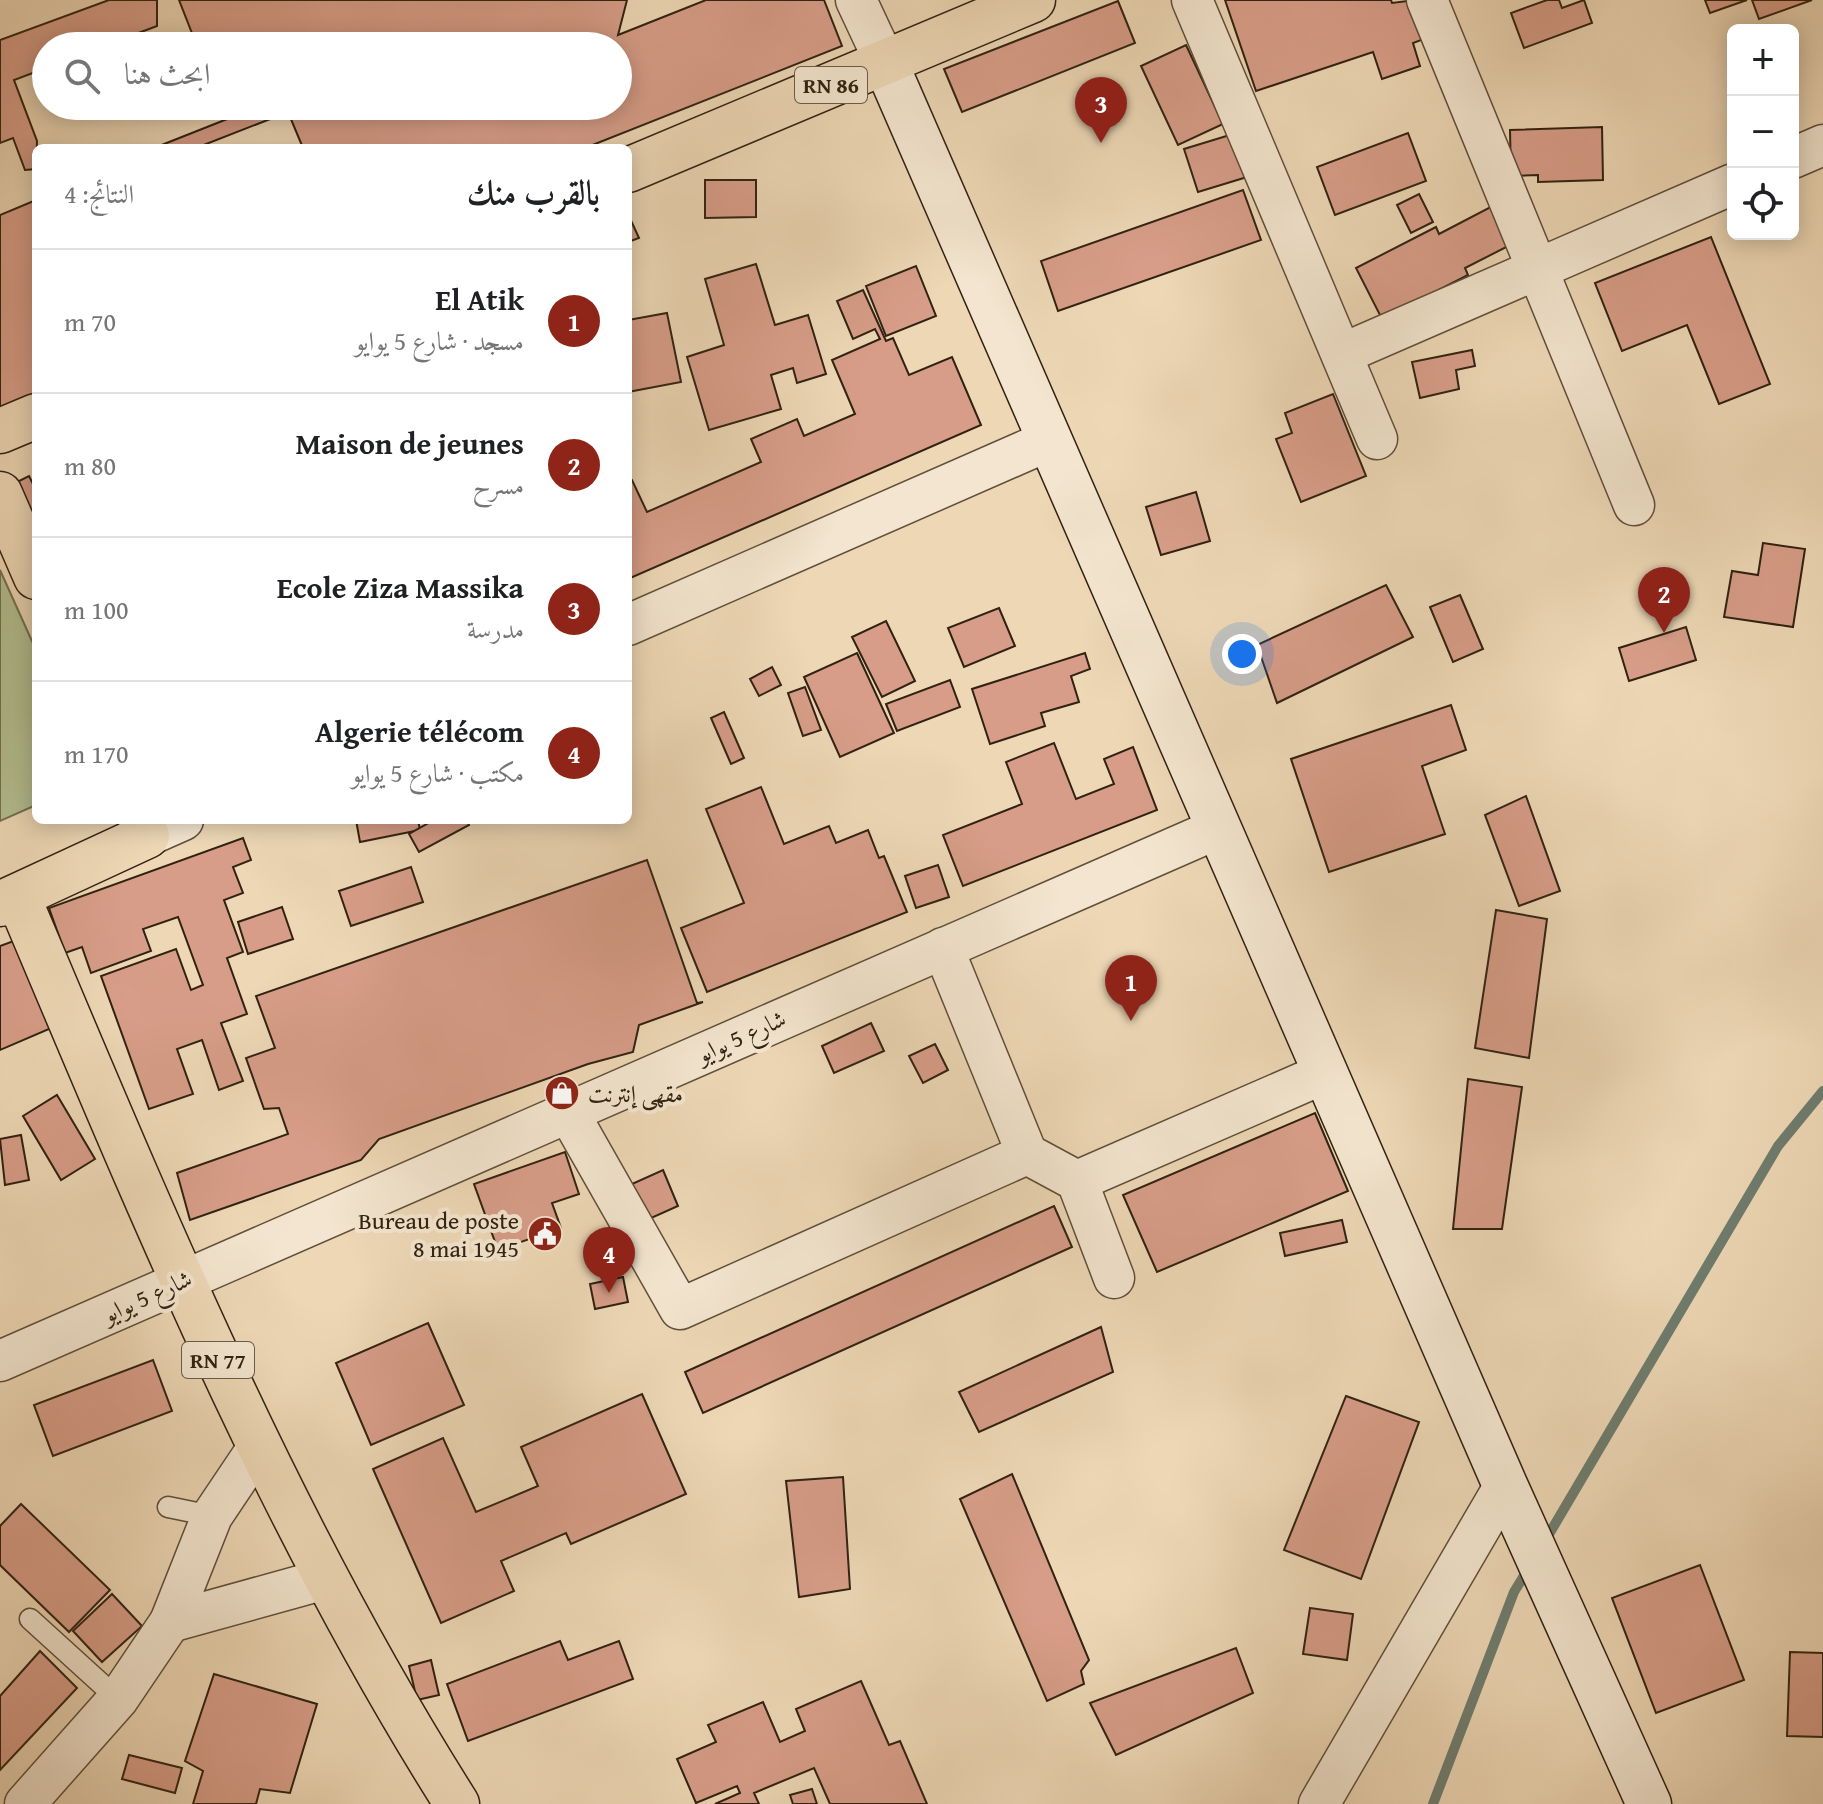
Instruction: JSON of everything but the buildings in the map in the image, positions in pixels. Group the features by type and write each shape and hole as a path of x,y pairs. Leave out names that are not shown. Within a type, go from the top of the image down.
{"main road":[{"name":"RN 86","path":"632,168 1033,0"},
{"path":"885,62 1505,1485 1649,1804"},
{"path":"0,431 32,418"},
{"path":"0,494 32,568"},
{"path":"9,901 157,825"},
{"name":"RN 77","path":"9,901 180,1281 259,1446 325,1579 457,1804"}],"street":[{"path":"856,0 885,62"},
{"path":"1192,0 1377,439"},
{"path":"1427,0 1634,505"},
{"path":"1799,155 1823,145"},
{"path":"1342,354 1727,187"},
{"path":"632,623 1050,440"},
{"name":"شارع 5 يوايو","path":"0,1361 1219,828"},
{"path":"943,948 1027,1154 1077,1181 1114,1278"},
{"path":"1077,1181 1325,1073"},
{"path":"568,1112 680,1309 1027,1154"},
{"path":"25,1804 118,1699 170,1622 212,1516 259,1446"},
{"path":"1319,1804 1505,1485"},
{"path":"170,1622 325,1579"}],"lane":[{"path":"168,1507 212,1516"},
{"path":"30,1619 118,1699"}],"green space":[{"path":"0,570 32,641 32,807 0,821"}],"waterway":[{"path":"1545,1541 1778,1146 1823,1091"},
{"path":"1433,1804 1514,1592 1528,1569"}],"place":[{"name":"Ecole Ziza Massika","path":"1101,143"},
{"name":"Maison de jeunes","path":"1664,633"},
{"name":"El Atik","path":"1131,1021"},
{"name":"مقهى إنترنت","path":"562,1093"},
{"name":"Bureau de poste 8 mai 1945","path":"545,1234"},
{"name":"Algerie télécom","path":"609,1293"}]}
